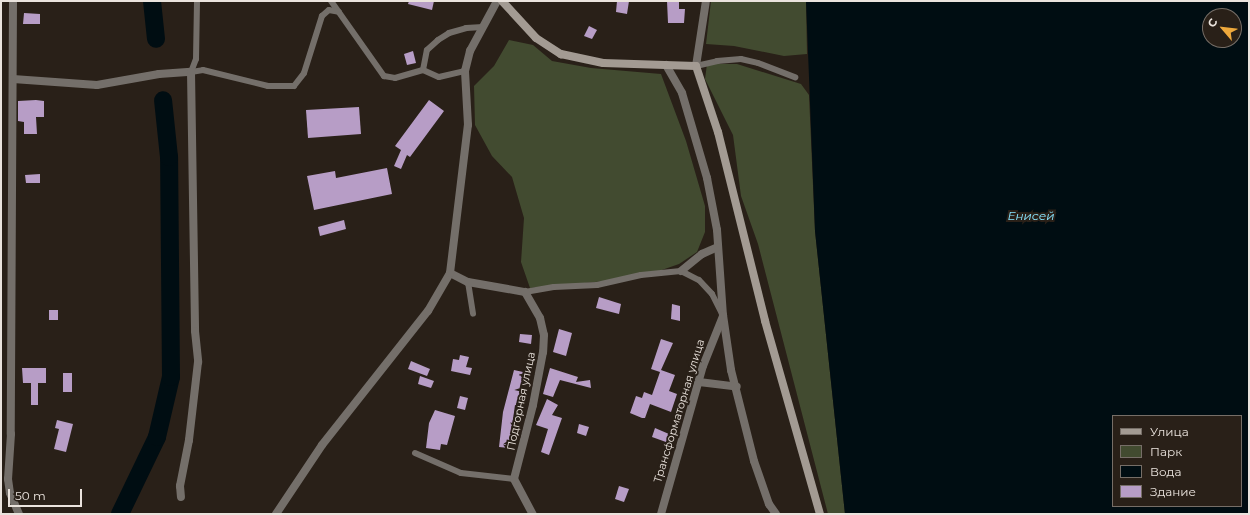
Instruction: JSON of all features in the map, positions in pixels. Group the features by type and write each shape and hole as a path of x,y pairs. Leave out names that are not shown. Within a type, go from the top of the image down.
{"street":[{"path":"13,1 11,434 8,479 10,493 19,514"},
{"path":"276,514 322,445 428,311 450,273 468,125 465,71 470,51 497,1"},
{"path":"502,1 536,38 561,54 603,62 696,66"},
{"path":"706,1 696,66 718,132 765,321 820,514"},
{"path":"666,65 682,93 694,129 713,204 723,315 731,370 737,387 754,461 769,504 776,514"},
{"path":"13,79 97,85 159,74 191,72 195,331 198,362 189,440 180,486 181,497"},
{"path":"681,271 702,254 718,247"},
{"path":"450,273 468,282 525,292"},
{"name":"Подгорная улица","path":"514,478 533,404 544,335 540,318 525,292"},
{"name":"Трансформаторная улица","path":"661,514 710,344 723,315"},
{"path":"699,382 737,387"},
{"path":"514,478 533,514"}],"lane":[{"path":"191,72 196,59 197,1"},
{"path":"331,1 384,76 395,78 424,70 439,77 465,71"},
{"path":"191,72 203,70 268,86 294,86 304,73 322,16 329,10 339,12"},
{"path":"424,70 427,50 438,40 449,33 466,28 483,27"},
{"path":"696,66 717,61 741,59 758,63 795,77"},
{"path":"525,292 554,287 597,285 641,275 681,271 699,280 712,294 723,315"},
{"path":"468,282 473,314"},
{"path":"415,453 462,473 514,478"}],"green space":[{"path":"711,1 806,1 807,54 784,56 734,46 706,44"},
{"path":"509,40 533,45 552,61 591,68 661,74 686,141 705,206 705,232 697,252 679,264 656,272 606,281 530,288 521,262 524,218 512,177 492,156 475,125 474,86 494,66"},
{"path":"707,64 737,64 801,84 809,95 815,231 845,514 828,514 758,244 741,196 733,135 705,79"}],"water":[{"name":"Енисей","path":"806,1 1249,1 1249,514 845,514 815,231"}],"building":[{"path":"409,1 434,1 432,10 408,4"},
{"path":"617,1 629,1 627,14 616,12"},
{"path":"667,1 679,1 679,9 685,9 684,23 668,23"},
{"path":"24,13 40,14 40,24 23,24"},
{"path":"589,26 597,30 592,39 584,36"},
{"path":"413,51 416,63 407,65 404,54"},
{"path":"429,100 444,111 410,157 407,155 401,169 394,166 401,150 395,146"},
{"path":"18,101 44,101 44,117 36,117 37,134 24,134 24,122 18,121"},
{"path":"359,107 361,134 308,138 306,110"},
{"path":"387,168 392,194 314,210 307,176 335,171 336,178"},
{"path":"40,174 40,183 26,183 25,175"},
{"path":"344,220 346,229 320,236 318,227"},
{"path":"599,297 621,304 619,314 596,308"},
{"path":"672,304 680,306 680,321 671,319"},
{"path":"49,310 58,310 58,320 49,320"},
{"path":"559,329 572,333 566,356 553,352"},
{"path":"520,334 532,335 531,344 519,342"},
{"path":"661,339 673,343 661,370 675,375 669,391 677,394 671,412 650,404 645,418 642,418 630,413 636,396 642,398 644,392 652,395 660,372 651,369"},
{"path":"460,355 469,357 466,367 472,368 470,375 451,371 453,359 459,360"},
{"path":"411,361 430,369 427,376 408,369"},
{"path":"22,368 46,368 46,383 38,383 38,405 31,405 31,383 23,383"},
{"path":"550,368 578,377 576,382 590,380 591,388 560,380 553,397 543,394"},
{"path":"514,370 523,372 519,406 515,405 509,448 499,447 503,412"},
{"path":"63,373 72,373 72,392 63,392"},
{"path":"420,376 434,381 431,388 418,384"},
{"path":"460,396 468,398 465,410 457,408"},
{"path":"547,399 558,405 552,415 562,418 549,455 541,452 548,429 536,425"},
{"path":"435,410 455,416 447,445 441,444 440,450 426,448 429,423"},
{"path":"57,420 73,424 66,452 54,449 59,429 55,428"},
{"path":"579,424 589,427 586,436 577,433"},
{"path":"655,428 669,434 666,442 652,437"},
{"path":"619,486 629,489 624,502 615,499"}],"waterway":[{"path":"152,1 156,39"},
{"path":"120,514 157,437 171,377 169,157 163,100"}]}
